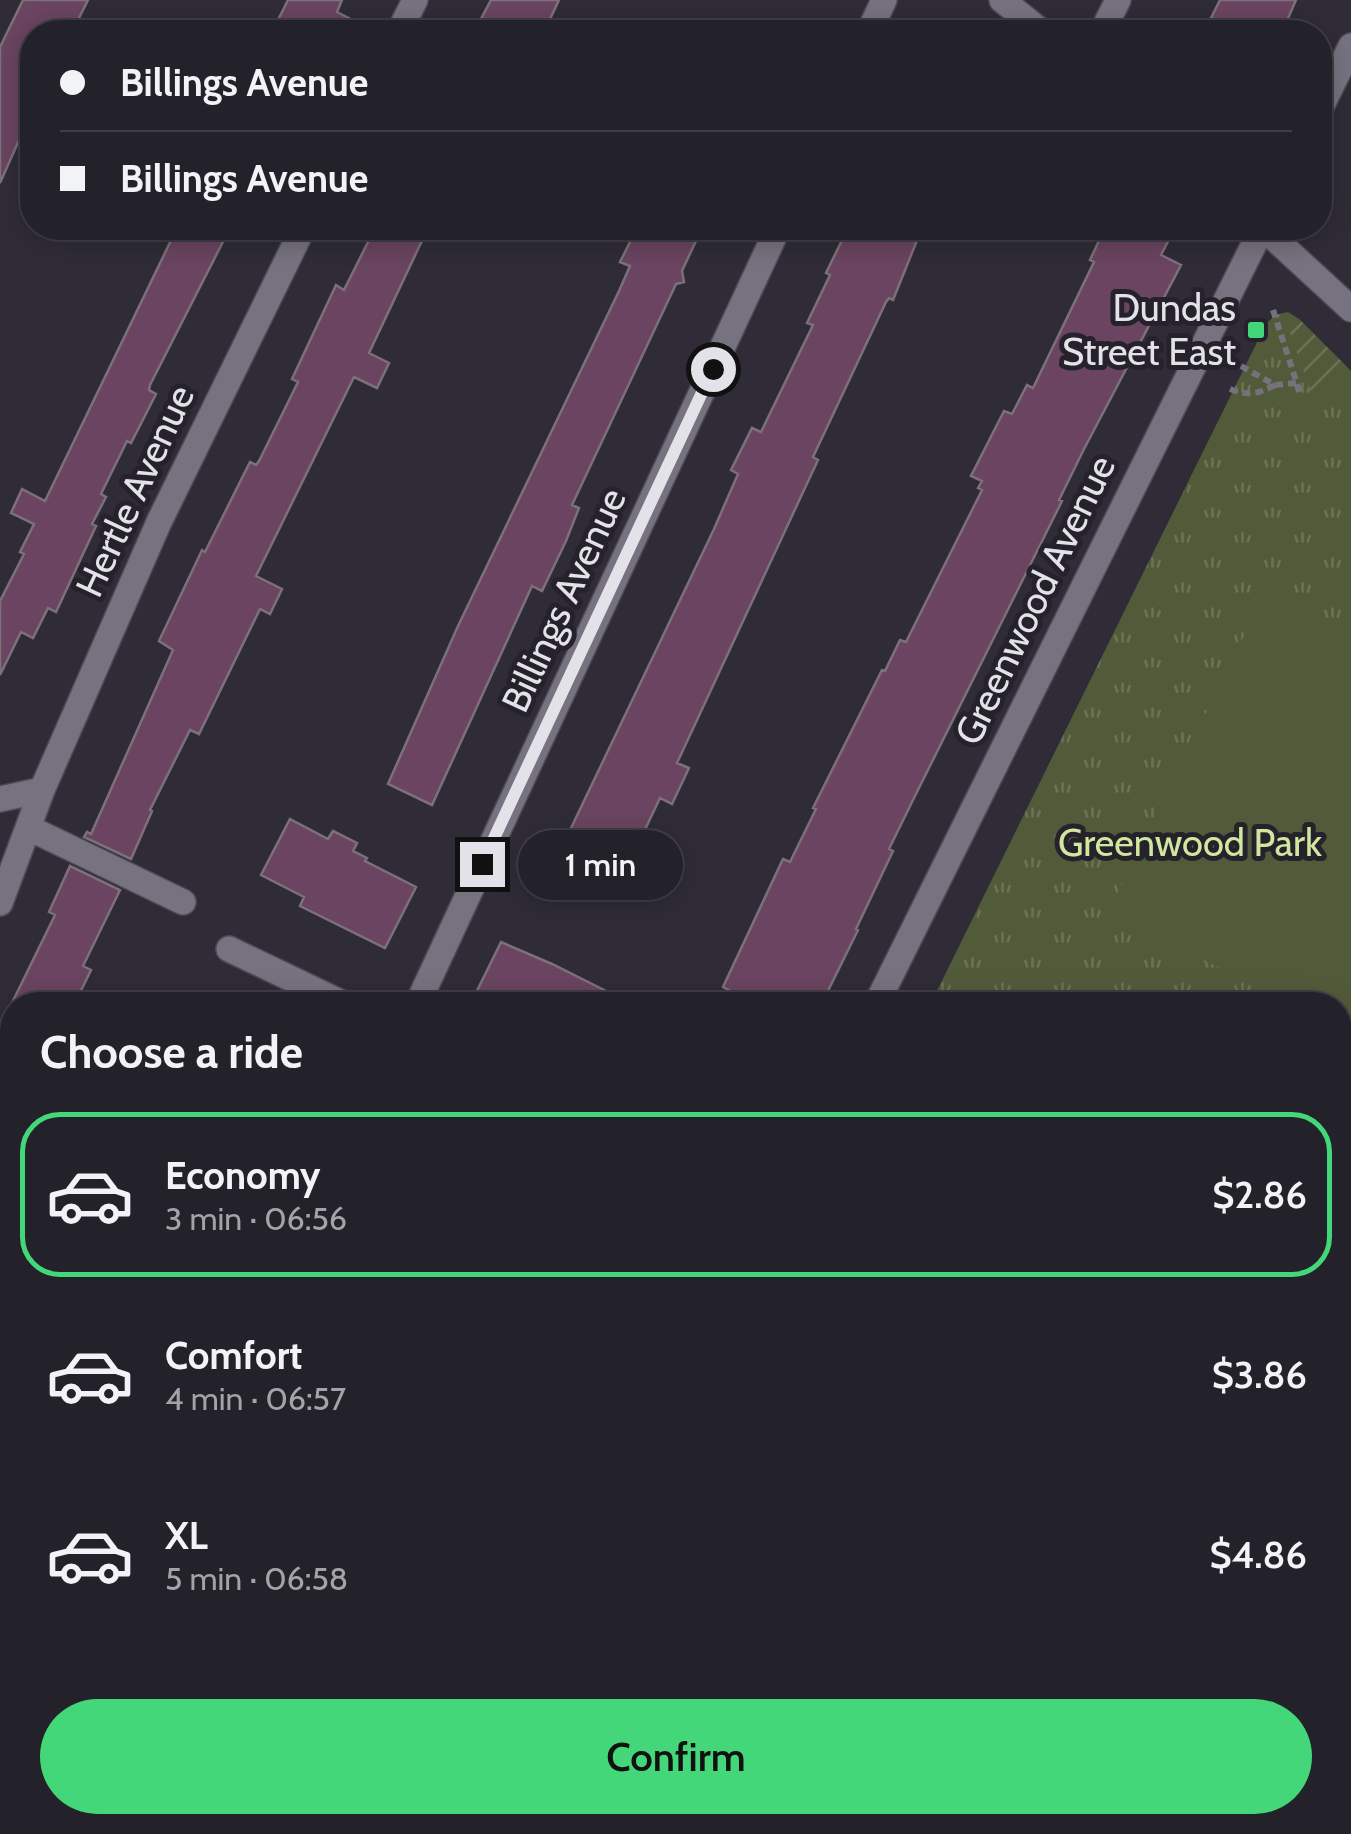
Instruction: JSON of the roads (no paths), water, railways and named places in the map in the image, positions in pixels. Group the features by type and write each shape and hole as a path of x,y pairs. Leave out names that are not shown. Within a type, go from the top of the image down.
{"street":[{"path":"1002,0 1027,20"},
{"path":"1332,85 1351,46"},
{"name":"Hertle Avenue","path":"0,902 42,790 159,522 297,240"},
{"name":"Billings Avenue","path":"423,992 772,240"},
{"name":"Greenwood Avenue","path":"882,992 1256,240"},
{"path":"1275,240 1351,310"},
{"path":"0,799 42,790"},
{"path":"29,828 184,902"},
{"path":"229,949 319,992"}],"place":[{"name":"Dundas Street East","path":"1256,330"}],"park label":[{"name":"Greenwood Park","path":"1190,843"}]}
